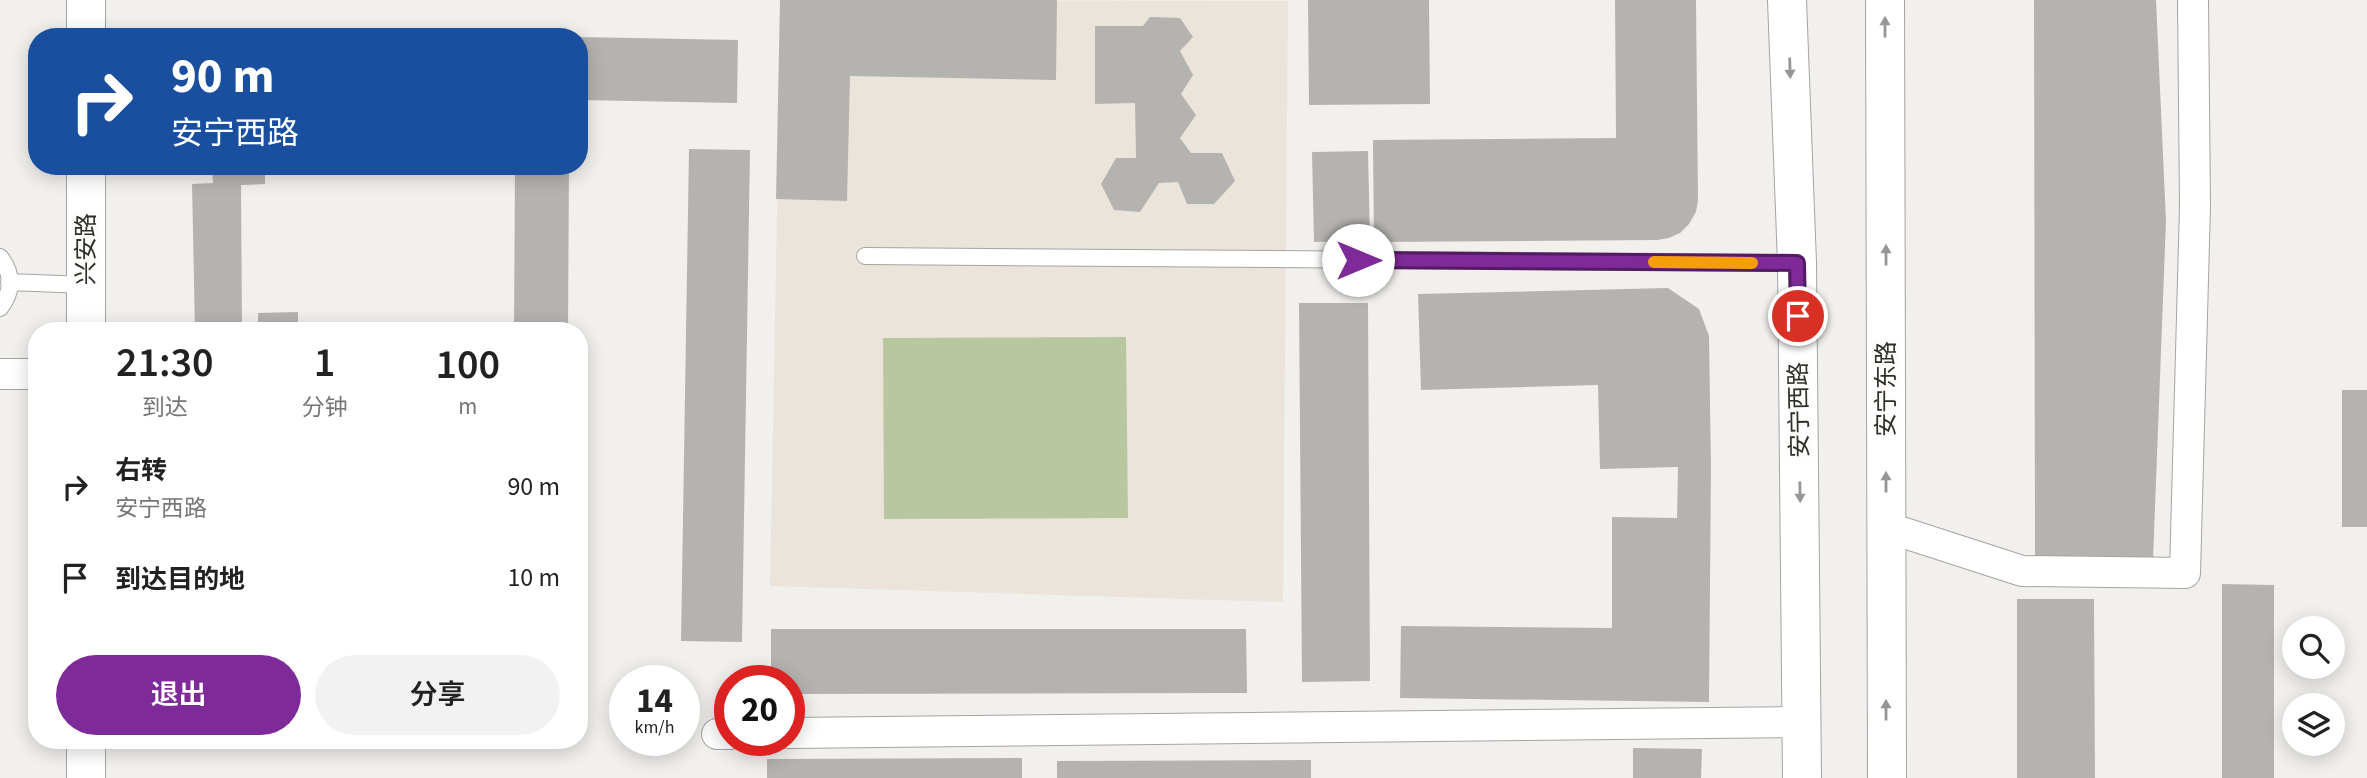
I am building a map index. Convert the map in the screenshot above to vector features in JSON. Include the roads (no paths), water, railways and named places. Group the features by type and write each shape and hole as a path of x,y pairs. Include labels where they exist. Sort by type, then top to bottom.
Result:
{"main road":[{"path":"86,0 86,28"},
{"name":"安宁西路","path":"1787,0 1797,263 1802,778"},
{"name":"安宁东路","path":"1885,0 1886,778"},
{"name":"兴安路","path":"86,175 86,322"},
{"path":"86,749 86,778"}],"street":[{"path":"1886,527 2022,571 2185,573 2195,206 2193,0"},
{"path":"0,374 28,374"},
{"path":"805,733 1802,722"}],"lane":[{"path":"865,256 1797,263"},
{"path":"0,257 10,276 10,289 0,308"},
{"path":"9,282 86,285"}]}
